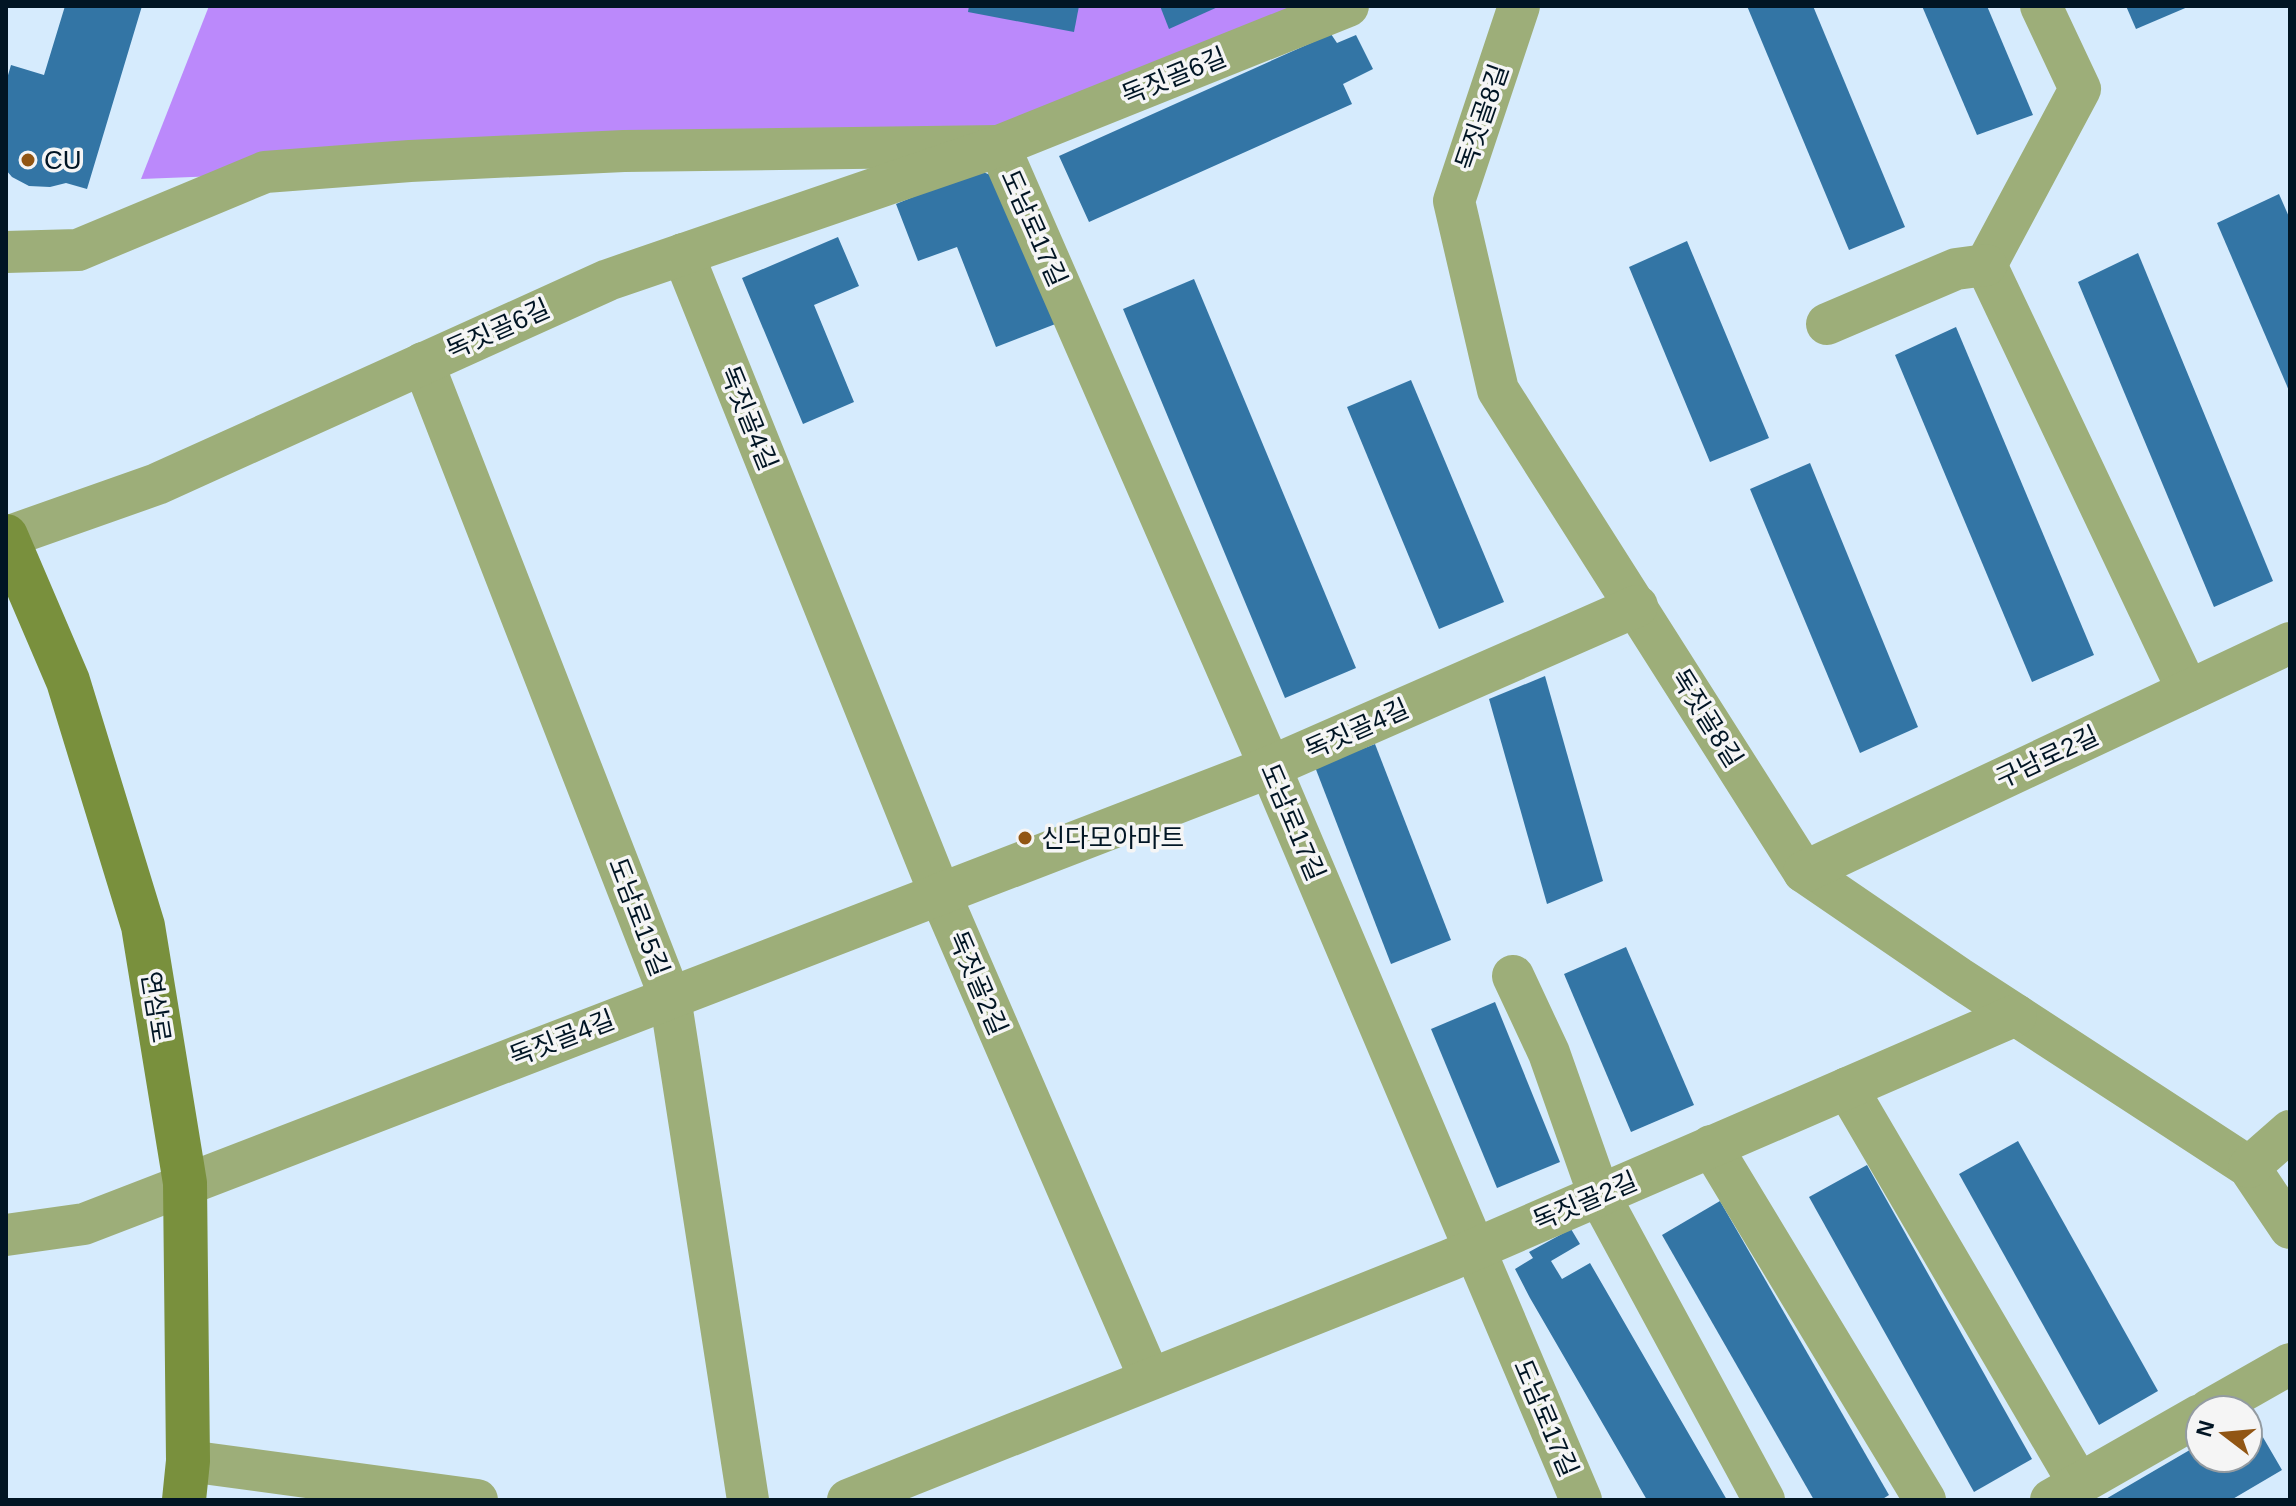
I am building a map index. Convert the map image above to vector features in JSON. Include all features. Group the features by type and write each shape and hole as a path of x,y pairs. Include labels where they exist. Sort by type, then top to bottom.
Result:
{"main road":[{"name":"연삼로","path":"6,537 68,681 143,926 185,1183 186,1480"}],"street":[{"name":"독짓골6길","path":"6,537 157,484 608,280 999,146 1348,6"},
{"name":"독짓골8길","path":"1519,6 1454,201 1498,390 1804,872 2249,1167 2290,1228"},
{"path":"1986,265 2080,89 2041,6"},
{"name":"독짓골6길","path":"6,252 78,250 265,172 410,161 624,151 999,146"},
{"name":"도남로17길","path":"999,146 1270,767 1581,1500"},
{"name":"독짓골4길","path":"683,254 940,894"},
{"path":"1827,324 1956,269 1986,265"},
{"path":"1986,265 2188,691"},
{"name":"도남로15길","path":"423,363 670,997 748,1500"},
{"name":"독짓골4길","path":"6,1235 84,1224 1270,767 1637,606"},
{"name":"구남로2길","path":"1804,872 2290,643"},
{"name":"독짓골2길","path":"940,894 1150,1379"},
{"path":"1513,976 1549,1053 1599,1195 1764,1500"},
{"name":"독짓골2길","path":"848,1500 1473,1249 2016,1015"},
{"path":"1847,1088 2065,1492 2184,1424"},
{"path":"2249,1167 2290,1131"},
{"path":"1711,1146 1925,1500"},
{"path":"2237,1394 2290,1364"},
{"path":"186,1480 477,1500"}],"shaded area":[{"path":"209,6 1348,6 999,146 141,179"}],"building":[{"path":"65,6 142,6 87,189 66,183 50,187 29,186 6,170 6,82 11,65 44,75"},
{"path":"969,6 1079,6 1074,32 968,12"},
{"path":"1160,6 1220,6 1169,29"},
{"path":"1747,6 1813,6 1905,227 1849,250"},
{"path":"1922,6 1987,6 2033,115 1977,135"},
{"path":"2126,6 2190,6 2136,29"},
{"path":"1331,34 1337,43 1356,35 1373,69 1343,84 1352,104 1089,222 1059,156"},
{"path":"978,170 1003,180 1058,323 996,347 957,247 918,261 896,204"},
{"path":"2279,194 2290,219 2290,393 2217,223"},
{"path":"838,237 859,286 814,305 854,402 803,424 742,278"},
{"path":"1687,241 1769,438 1710,462 1629,267"},
{"path":"2138,253 2273,581 2214,607 2078,282"},
{"path":"1194,279 1356,668 1285,698 1123,309"},
{"path":"1956,327 2094,655 2032,682 1895,355"},
{"path":"1411,380 1504,602 1439,629 1347,407"},
{"path":"1810,463 1918,727 1860,753 1750,489"},
{"path":"1545,676 1603,881 1547,904 1489,699"},
{"path":"1375,744 1451,940 1391,964 1315,767"},
{"path":"1626,947 1694,1105 1631,1132 1564,974"},
{"path":"1495,1002 1560,1162 1497,1188 1431,1029"},
{"path":"2018,1141 2158,1391 2099,1425 1959,1174"},
{"path":"1867,1165 2032,1459 1974,1492 1809,1197"},
{"path":"1720,1201 1889,1495 1881,1500 1814,1500 1662,1235"},
{"path":"1571,1229 1580,1244 1551,1261 1562,1279 1590,1263 1727,1500 1647,1500 1530,1298 1515,1269 1533,1258 1529,1252"},
{"path":"2264,1439 2282,1470 2231,1500 2104,1500 2184,1453 2184,1474 2264,1474"}],"place":[{"name":"CU","path":"28,160"},
{"name":"신다모아마트","path":"1025,838"}]}
